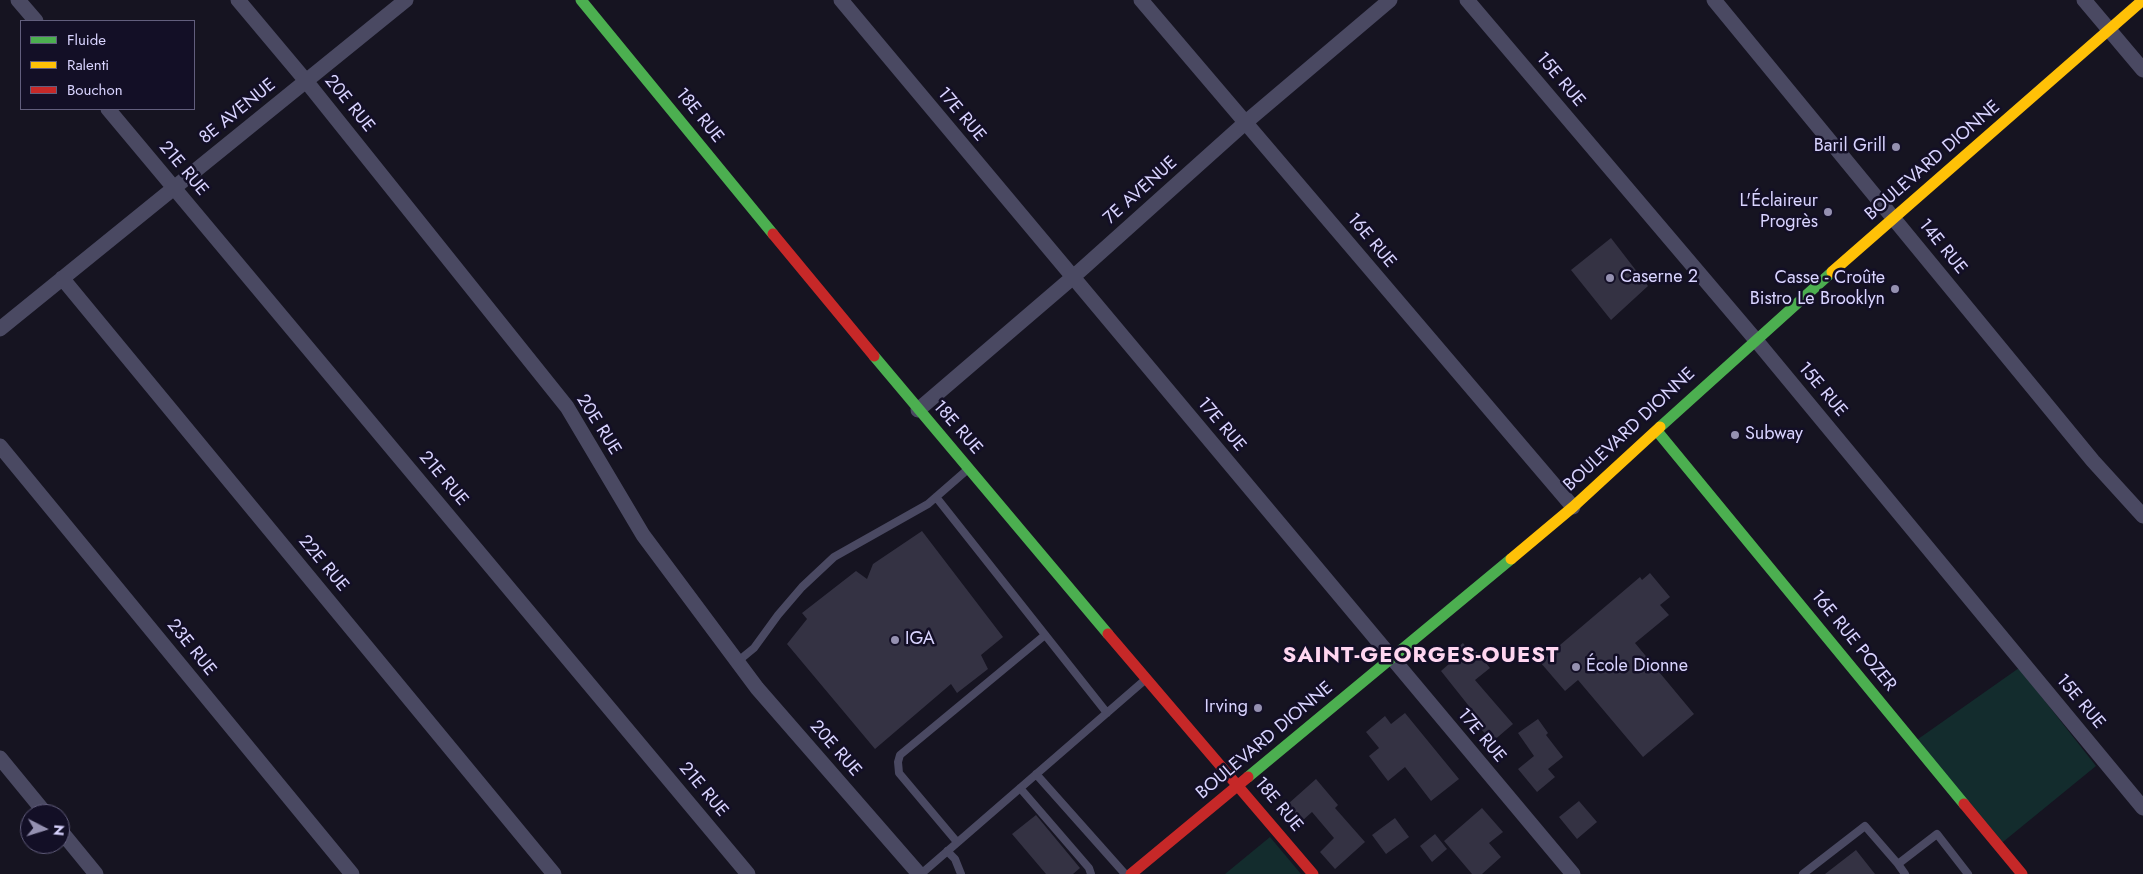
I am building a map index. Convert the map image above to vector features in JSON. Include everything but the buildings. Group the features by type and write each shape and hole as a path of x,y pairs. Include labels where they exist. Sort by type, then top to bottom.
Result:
{"main road":[{"name":"18E RUE","path":"581,0 918,410 1313,874"},
{"name":"BOULEVARD DIONNE","path":"1131,874 1573,507 1755,339 1895,219 2143,0"},
{"name":"16E RUE POZER","path":"1656,430 2022,874"}],"street":[{"path":"18,0 35,20"},
{"name":"20E RUE","path":"238,0 306,81 567,407 643,535 757,688 920,874"},
{"name":"8E AVENUE","path":"0,329 406,0"},
{"name":"17E RUE","path":"841,0 1573,874"},
{"name":"16E RUE","path":"1141,0 1573,507"},
{"name":"7E AVENUE","path":"918,410 1072,278 1246,122 1390,0"},
{"name":"15E RUE","path":"1467,0 1755,339 2143,808"},
{"name":"14E RUE","path":"1714,0 2094,461 2143,516"},
{"path":"2084,0 2143,70"},
{"name":"21E RUE","path":"109,110 748,874"},
{"name":"22E RUE","path":"62,278 554,874"},
{"name":"23E RUE","path":"0,446 352,874"},
{"path":"0,758 38,804"},
{"path":"70,842 96,874"}],"lane":[{"path":"737,662 754,648 778,615 802,587 834,557 913,514 936,497 968,468"},
{"path":"936,497 1107,713"},
{"path":"957,842 899,773 898,762 900,755 1045,635"},
{"path":"920,874 1148,678"},
{"path":"1036,774 1125,874"},
{"path":"1020,788 1089,868 1091,874"},
{"path":"1803,874 1865,826 1905,874"},
{"path":"1898,864 1936,834 1968,874"},
{"path":"947,851 955,859 961,874"}],"green space":[{"path":"2019,668 2096,766 1998,846 1911,744"},
{"path":"1270,837 1301,874 1225,874"}],"traffic: fast":[{"path":"581,0 773,234"},
{"path":"1660,427 1832,272"},
{"path":"874,356 1108,634"},
{"path":"1657,431 1964,804"},
{"path":"1248,777 1511,559"}],"traffic: slow":[{"path":"1832,272 2143,0"},
{"path":"1511,559 1573,507 1660,427"}],"traffic: jam":[{"path":"773,234 874,356"},
{"path":"1108,634 1313,874"},
{"path":"1131,874 1248,777"},
{"path":"1964,804 2022,874"}],"place":[{"name":"Baril Grill","path":"1896,147"},
{"name":"L'Éclaireur Progrès","path":"1828,212"},
{"name":"Caserne 2","path":"1610,278"},
{"name":"Casse - Croûte Bistro Le Brooklyn","path":"1895,289"},
{"name":"Subway","path":"1735,435"},
{"name":"IGA","path":"895,640"},
{"name":"École Dionne","path":"1576,667"},
{"name":"Irving","path":"1258,708"}],"district":[{"name":"SAINT-GEORGES-OUEST","path":"1421,657"}]}
